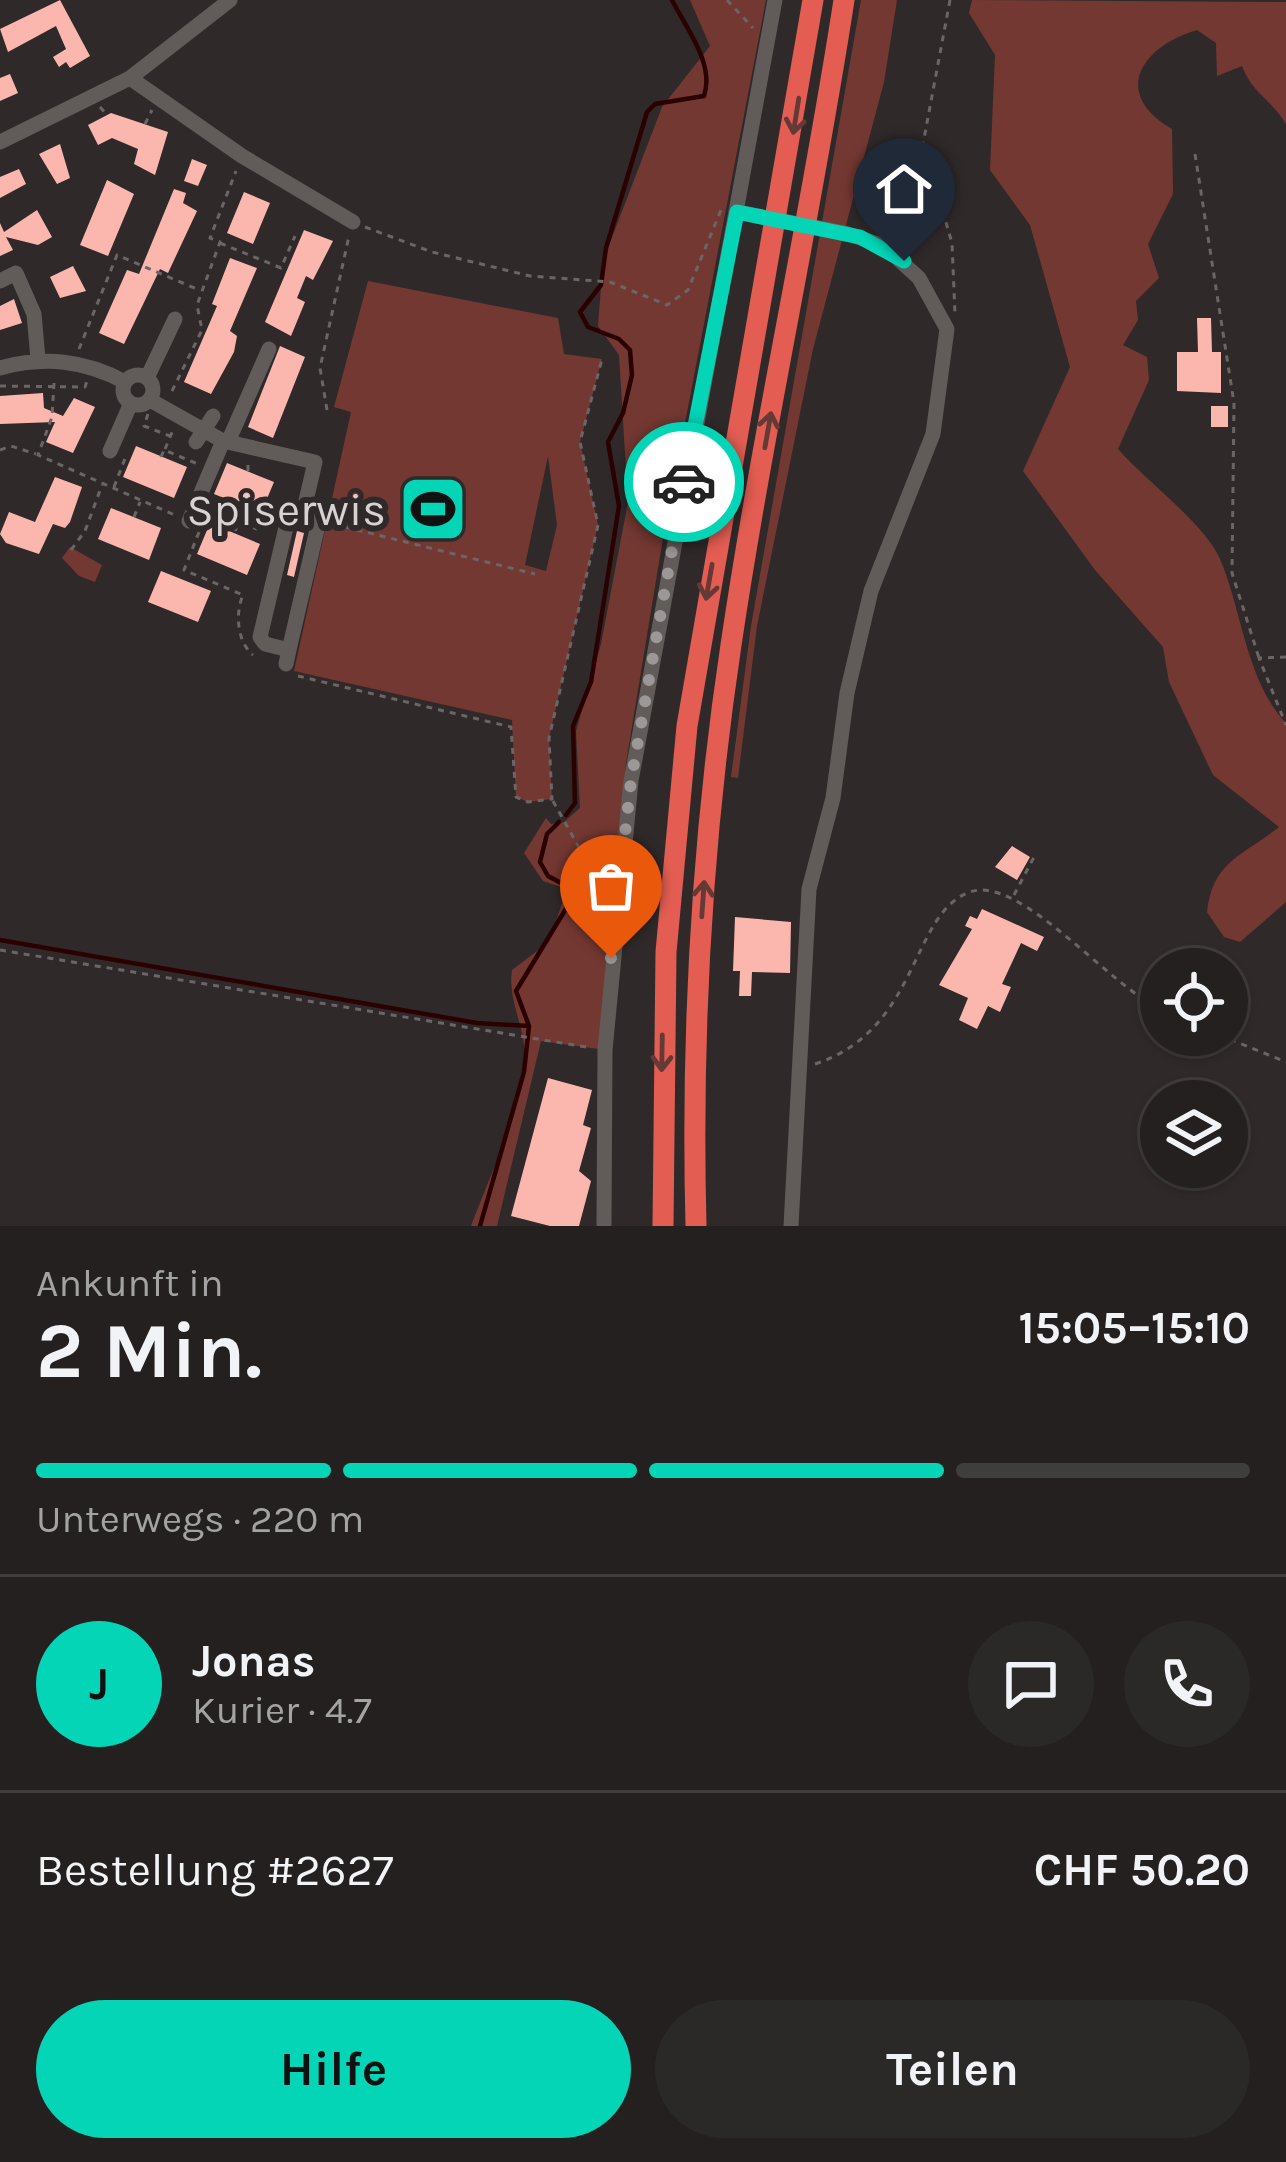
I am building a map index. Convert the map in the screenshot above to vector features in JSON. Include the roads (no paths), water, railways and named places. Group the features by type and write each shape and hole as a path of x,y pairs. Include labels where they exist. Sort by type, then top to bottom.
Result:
{"highway":[{"path":"663,1226 663,1024 682,762 813,0"},
{"path":"696,1226 699,951 719,733 844,0"}],"street":[{"path":"0,142 130,78 230,0"},
{"path":"604,1226 605,1051 622,868 650,652 741,212 776,0"},
{"path":"130,78 242,155 353,222"},
{"path":"741,212 845,233 884,246 904,261 937,303 947,329 933,434 883,554 847,693 832,798 809,889 791,1226"},
{"path":"0,280 16,273 34,314 38,359"},
{"path":"147,378 176,319"},
{"path":"192,513 269,349"},
{"path":"0,368 38,359 92,368 125,382"},
{"path":"118,453 131,404 123,392 125,382 137,375 147,378 152,401"},
{"path":"131,404 152,401 198,437 315,462 311,519 304,585 288,657 260,637 286,523 311,519"},
{"path":"198,437 213,416"},
{"path":"274,578 304,585"}],"waterway":[{"path":"566,815 575,803 573,726 591,682 619,506 608,442 623,413 632,375 630,350 619,339 588,327 580,312 601,285 606,248 647,112 655,104 704,96 706,71 672,0"},
{"path":"480,1226 524,1072 529,1026 516,991 567,907 563,884 548,876 540,862 547,834 559,822"},
{"path":"0,940 477,1023 529,1026"}],"place":[{"name":"Spiserwis","path":"433,509"}]}
